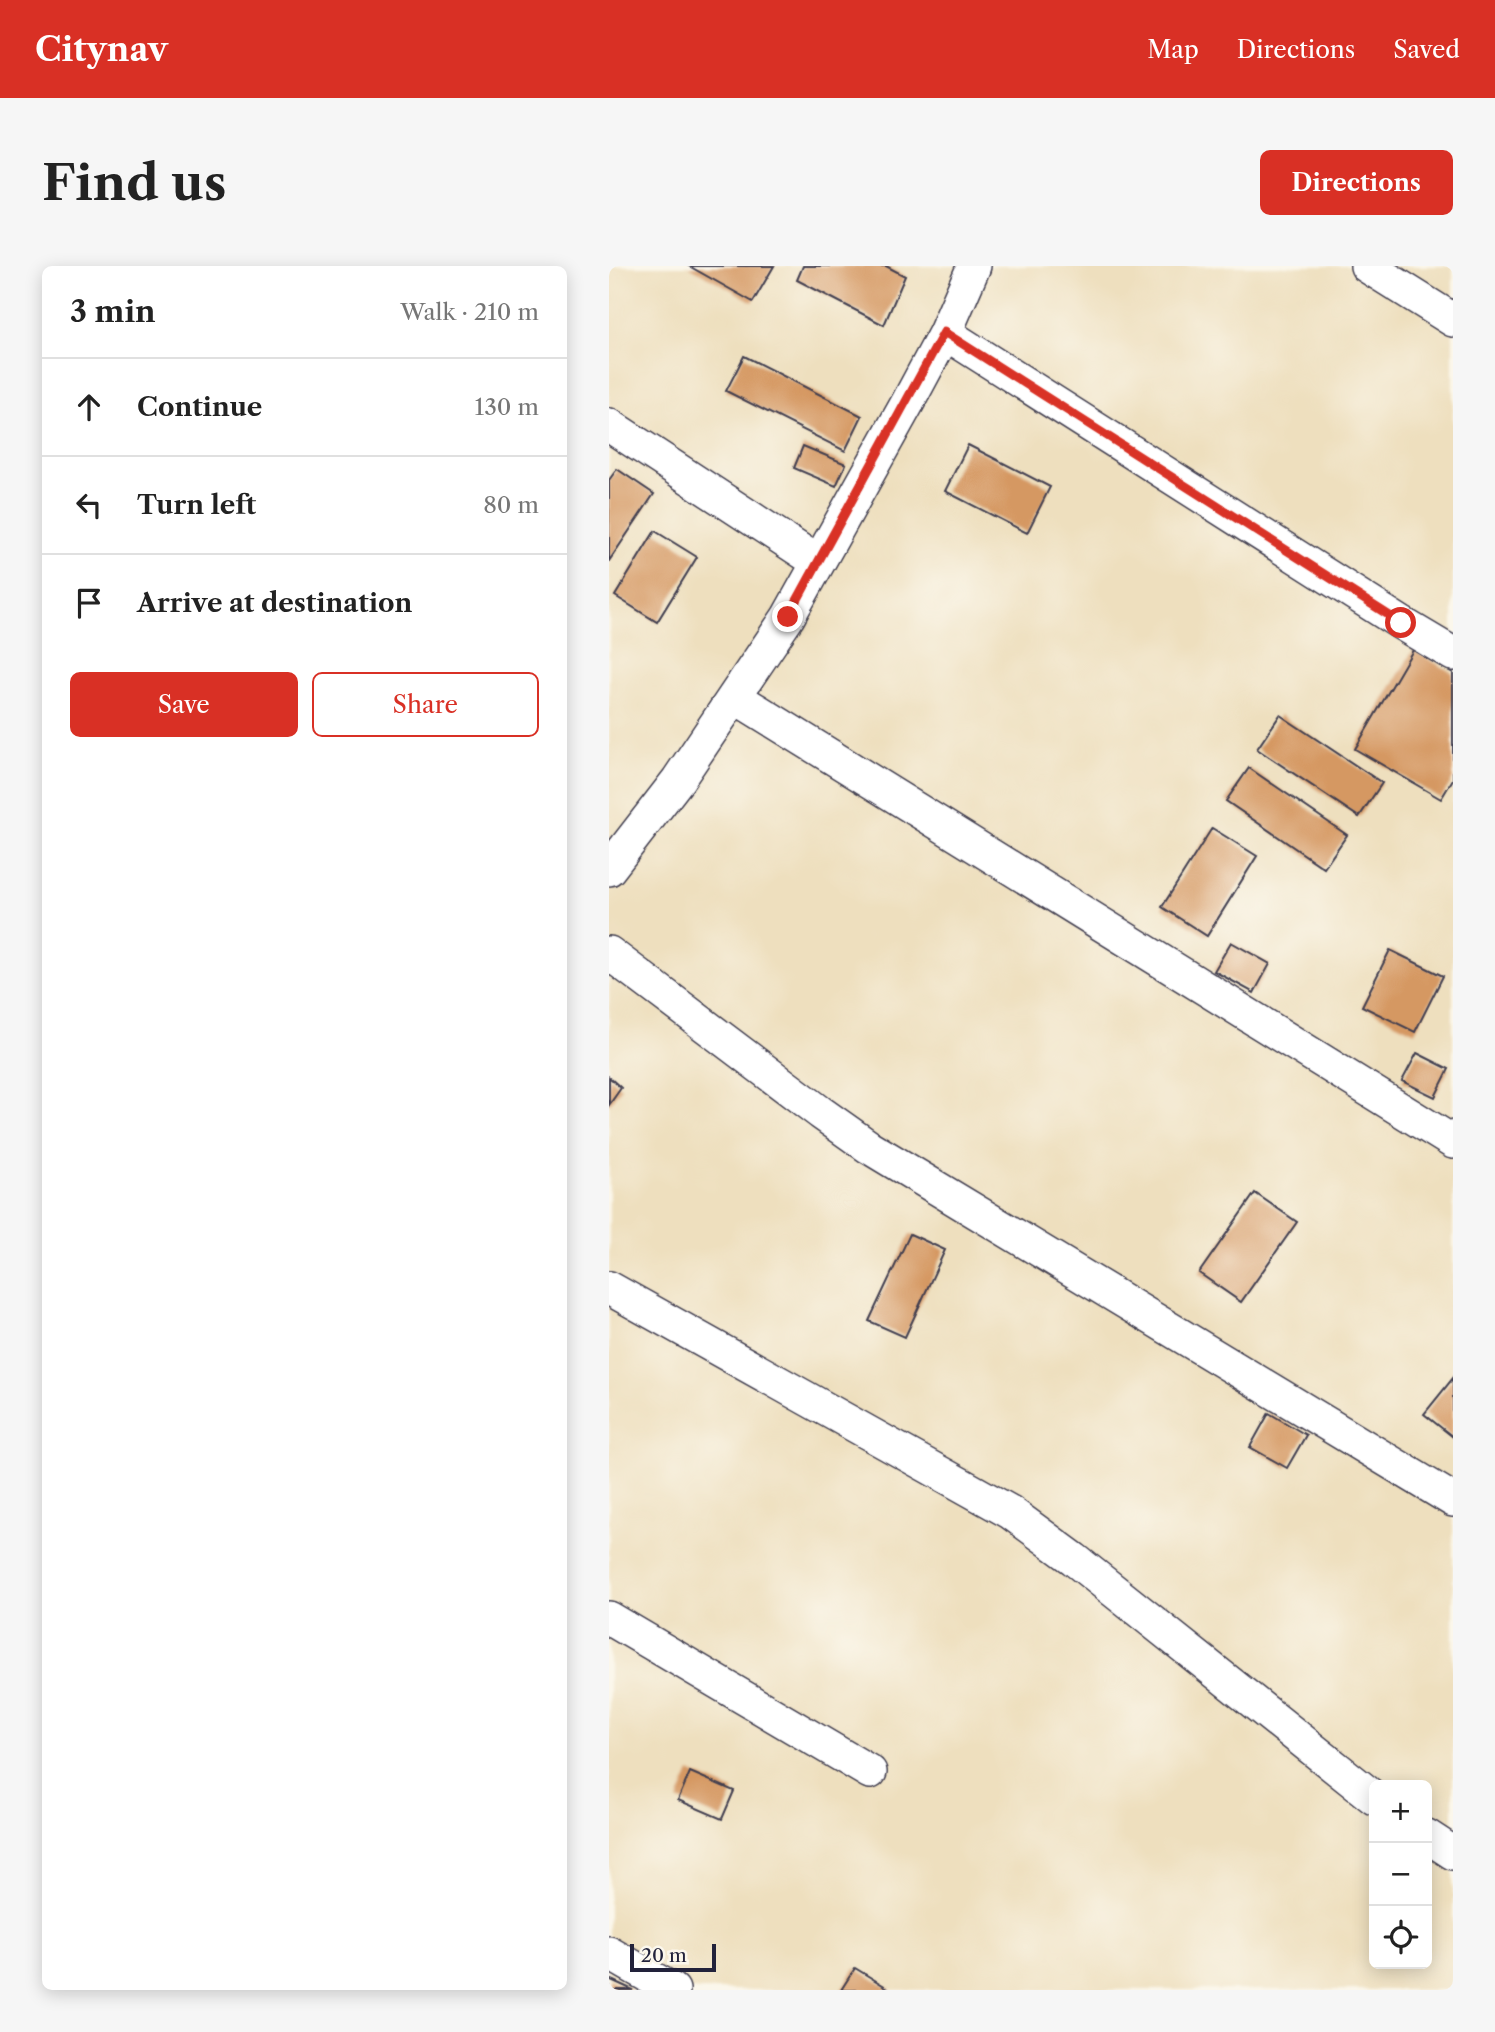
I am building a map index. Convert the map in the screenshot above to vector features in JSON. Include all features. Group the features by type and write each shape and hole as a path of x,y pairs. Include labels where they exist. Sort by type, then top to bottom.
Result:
{"street":[{"path":"609,869 678,780 788,617 944,332 974,266"},
{"path":"1367,266 1453,320"},
{"path":"944,332 1401,623 1453,653"},
{"path":"609,425 818,562"},
{"path":"735,697 1453,1142"},
{"path":"609,953 869,1147 1453,1500"},
{"path":"609,1288 1010,1512 1074,1559 1369,1794"},
{"path":"609,1618 870,1772"},
{"path":"1432,1839 1453,1853"},
{"path":"609,1953 673,1990"}],"building":[{"path":"689,266 774,266 753,302"},
{"path":"803,266 886,266 905,276 884,325 797,280"},
{"path":"744,356 862,416 845,451 726,391"},
{"path":"968,445 1050,487 1027,533 945,491"},
{"path":"803,446 846,464 836,486 794,468"},
{"path":"617,469 654,494 609,561 609,480"},
{"path":"655,531 697,557 657,622 615,596"},
{"path":"1413,650 1453,673 1453,779 1441,799 1355,749"},
{"path":"1280,715 1382,783 1359,817 1257,749"},
{"path":"1249,768 1347,835 1324,868 1226,801"},
{"path":"1212,828 1257,856 1207,936 1162,907"},
{"path":"1231,942 1270,964 1254,993 1214,971"},
{"path":"1390,950 1443,976 1415,1032 1362,1006"},
{"path":"1417,1053 1449,1069 1435,1097 1402,1081"},
{"path":"609,1077 621,1088 609,1105"},
{"path":"1255,1193 1297,1222 1241,1302 1199,1273"},
{"path":"910,1234 945,1250 905,1337 869,1321"},
{"path":"1453,1378 1453,1437 1424,1414"},
{"path":"1269,1413 1306,1435 1287,1468 1250,1447"},
{"path":"690,1772 734,1791 722,1819 678,1800"},
{"path":"855,1968 891,1990 841,1990"},
{"path":"609,1979 633,1990 609,1990"}],"route":[{"path":"788,617 944,332 1401,623"}]}
